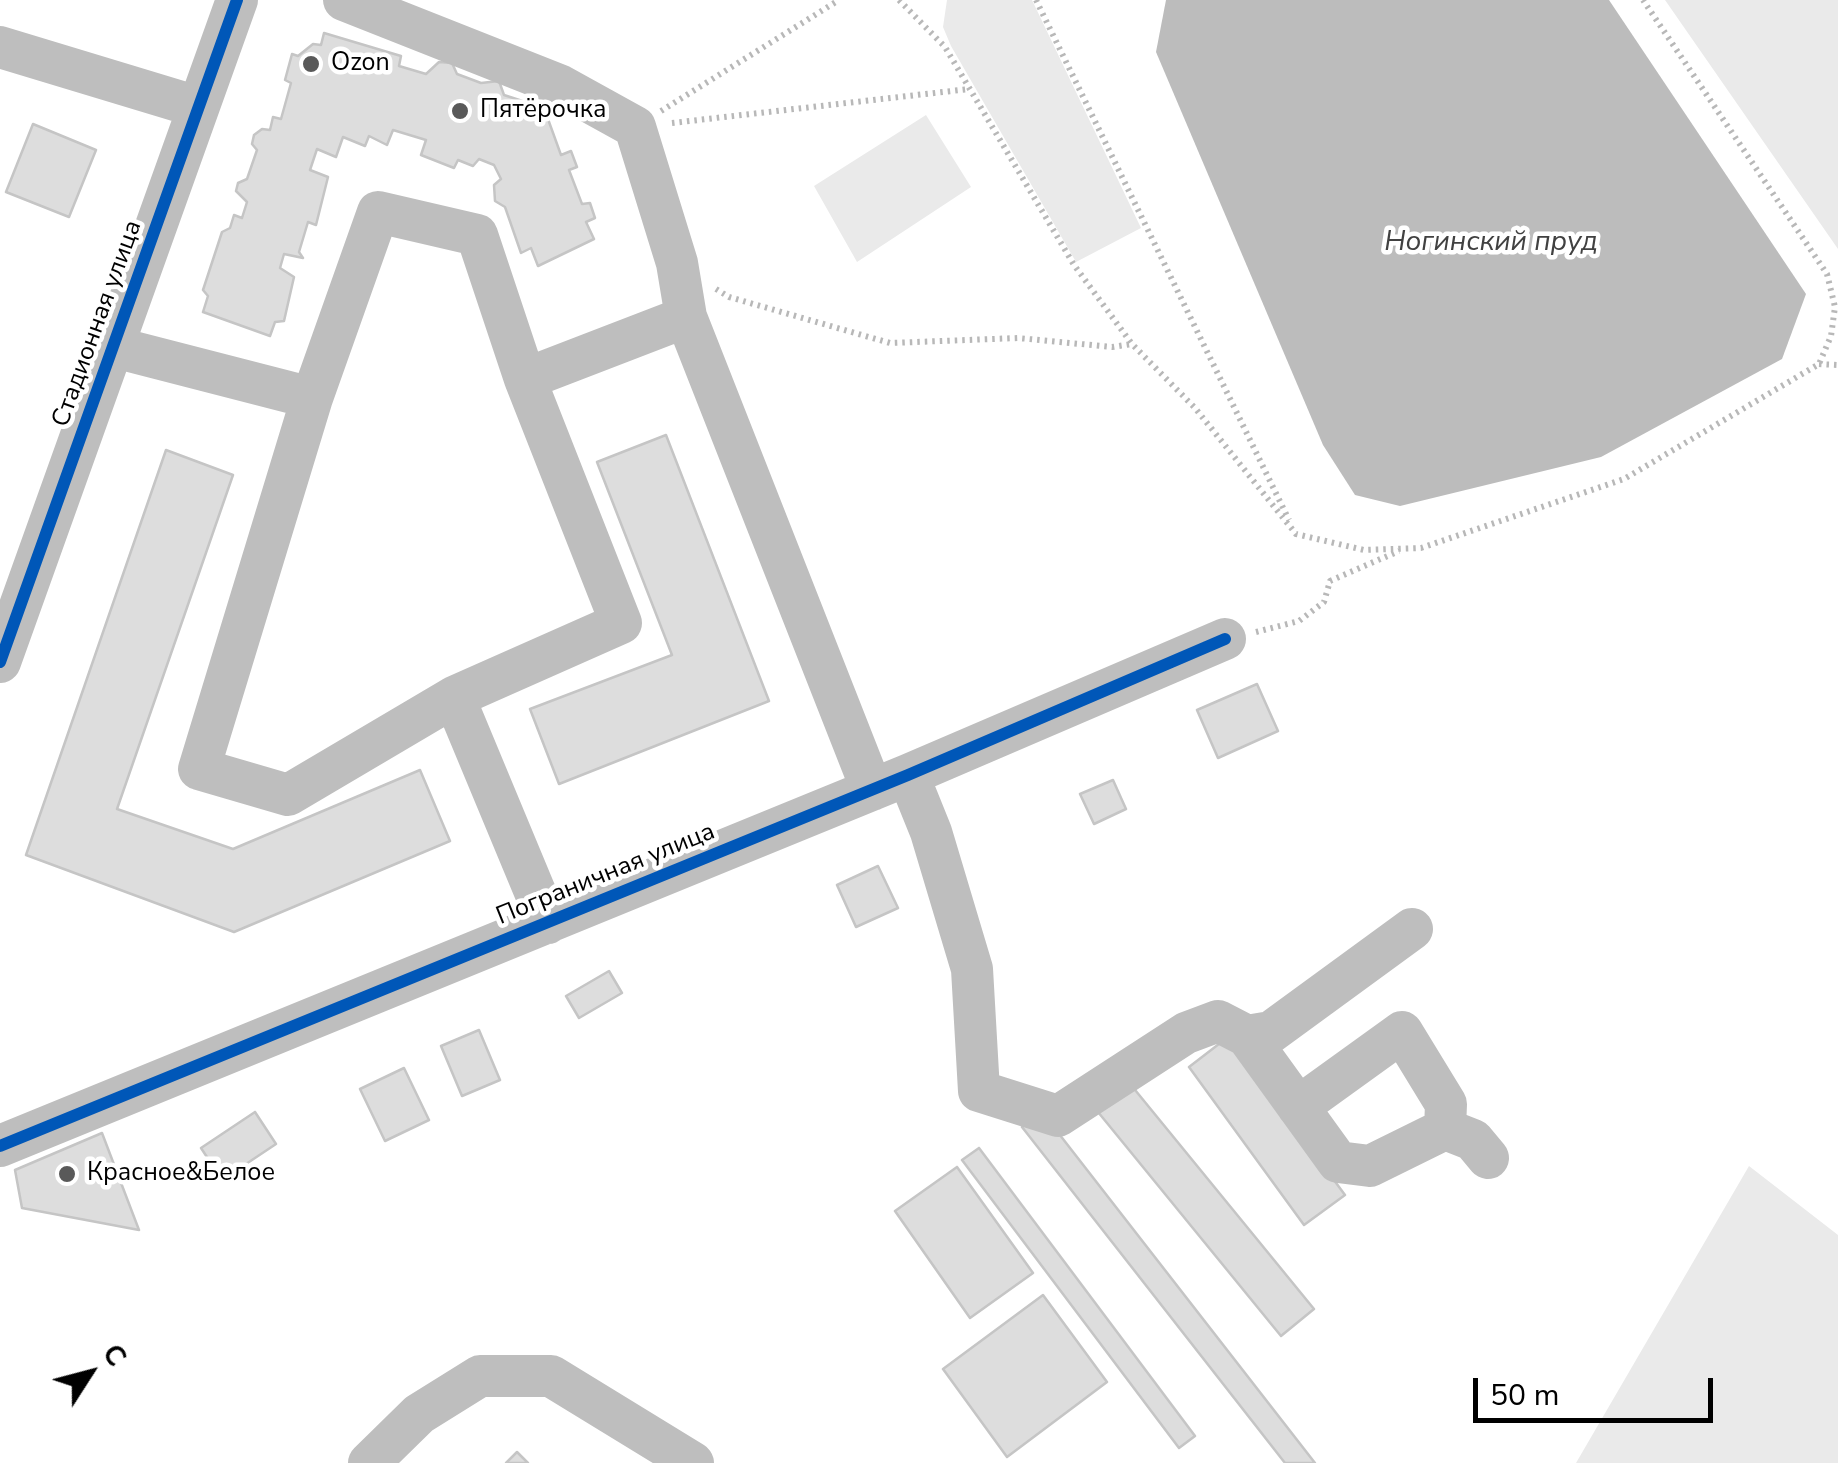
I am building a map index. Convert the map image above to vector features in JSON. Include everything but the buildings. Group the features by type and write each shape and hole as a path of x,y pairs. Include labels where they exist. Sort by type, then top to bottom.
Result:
{"street":[{"name":"Стадионная улица","path":"1,654 237,0"},
{"path":"344,0 559,85 635,127 678,263 686,316 890,782 931,832 972,969 980,1091 1058,1116 1186,1033 1218,1021 1247,1036 1338,1162 1370,1166 1446,1129 1474,1140 1488,1158"},
{"path":"0,47 198,107"},
{"path":"378,212 477,235 525,379 621,623 454,697 288,794 198,769 312,398 378,212"},
{"path":"525,379 686,316"},
{"path":"114,347 312,398"},
{"name":"Пограничная улица","path":"0,1146 890,782 1225,639"},
{"path":"454,697 548,923"},
{"path":"1247,1036 1271,1032 1412,929"},
{"path":"1298,1107 1402,1032 1446,1104 1446,1129"},
{"path":"369,1463 419,1414 480,1376 552,1376 693,1463"}],"path":[{"path":"635,127 839,0"},
{"path":"899,0 945,47 1074,265 1132,344 1196,408 1296,534 1364,550 1421,548"},
{"path":"1036,0 1296,534"},
{"path":"1642,0 1826,274 1835,307 1831,336 1818,364"},
{"path":"635,127 969,89"},
{"path":"678,263 729,297 890,343 1018,338 1112,347 1132,344"},
{"path":"1225,639 1299,621 1324,602 1330,581 1397,552 1421,548 1624,479 1818,364 1838,365"}],"shaded area":[{"path":"947,0 1032,0 1141,228 1076,262 951,46 943,27"},
{"path":"1665,0 1838,0 1838,249"},
{"path":"926,115 971,187 857,262 814,186"},
{"path":"1749,1166 1838,1235 1838,1463 1576,1463"}],"water":[{"name":"Ногинский пруд","path":"1166,0 1609,0 1806,294 1782,359 1601,457 1400,506 1355,495 1323,445 1156,52"}],"cycle path":[{"path":"0,662 237,0"},
{"path":"0,1146 908,775 1225,639"}],"place":[{"name":"Ozon","path":"311,64"},
{"name":"Пятёрочка","path":"460,111"},
{"name":"Красное&Белое","path":"67,1174"}]}
